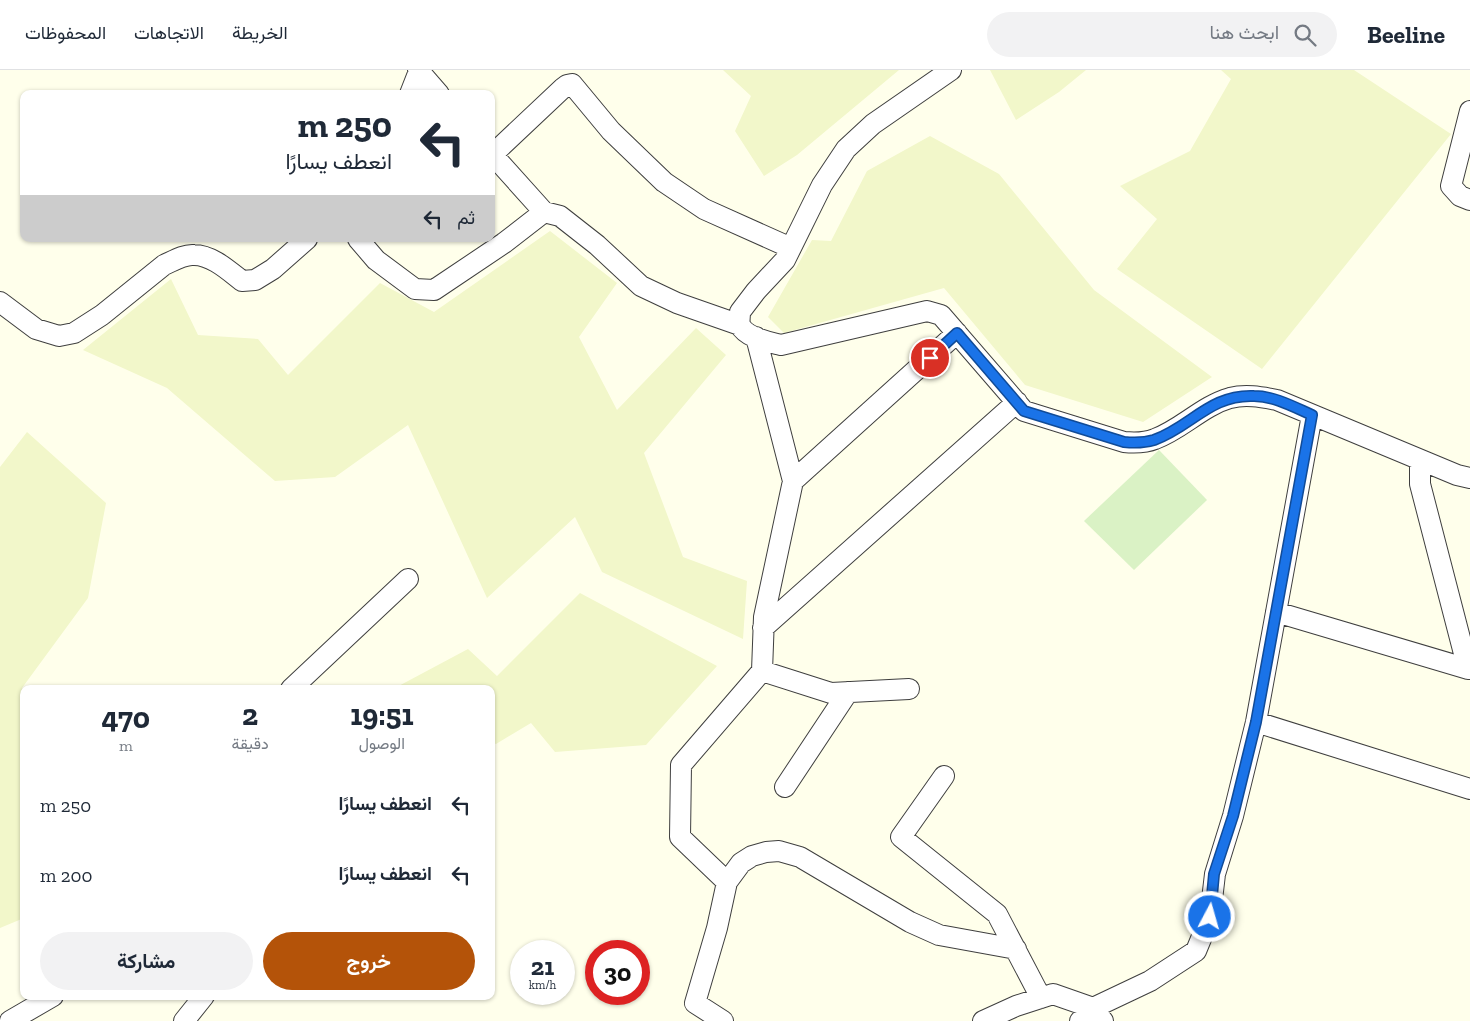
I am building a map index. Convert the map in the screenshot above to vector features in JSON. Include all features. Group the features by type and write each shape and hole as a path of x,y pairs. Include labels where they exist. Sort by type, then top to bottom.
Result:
{"street":[{"path":"727,882 680,837 681,765 762,671 764,618 793,481 748,331 740,312 756,291 785,260 822,184 846,149 873,124 951,70"},
{"path":"412,90 419,71 436,90"},
{"path":"495,151 567,85 572,84 611,131 664,182 704,209 791,248"},
{"path":"1470,111 1451,186 1460,196 1470,200"},
{"path":"495,157 544,212 560,216 597,245 641,286 748,331 763,341 781,345 927,310 941,315 1024,411 1124,442 1137,443 1154,440 1172,432 1209,406 1231,398 1254,396 1277,400 1457,475 1470,478"},
{"path":"361,242 376,260 415,289 434,290 504,244 544,212"},
{"path":"0,302 36,329 59,336 74,333 102,315 164,265 176,260 193,254 206,257 230,271 242,281 255,280 272,269 304,242"},
{"path":"793,481 957,333"},
{"path":"763,628 1017,402"},
{"path":"983,1021 1016,1006 1053,994 1092,1017 1196,951 1210,917 1214,874 1233,816 1256,722 1312,415"},
{"path":"1420,460 1420,484 1469,669"},
{"path":"295,685 408,579"},
{"path":"1276,612 1469,669"},
{"path":"762,671 831,693 909,689"},
{"path":"785,787 848,692"},
{"path":"1256,722 1470,789"},
{"path":"944,776 901,837 997,914 1041,998"},
{"path":"723,1021 695,1003 717,928 727,882 741,863 752,856 766,852 779,852 800,857 926,930 939,935 1016,949"},
{"path":"10,1021 46,1000"},
{"path":"184,1021 201,1000"}],"green space":[{"path":"723,70 899,70 797,155 764,176 735,131 751,96"},
{"path":"990,70 1086,70 1059,92 1016,120"},
{"path":"1221,70 1354,70 1451,134 1262,369 1117,269 1157,219 1120,186 1190,151 1231,79"},
{"path":"930,136 999,174 1094,290 1212,377 1143,422 1025,385 944,288 784,333 768,317 812,240 831,241 867,171"},
{"path":"550,231 617,283 579,337 617,410 696,328 726,355 644,453 683,557 747,581 743,639 602,572 575,517 487,598 408,425 335,477 275,481 167,388 83,350 171,279 198,335 258,339 288,375 380,283 434,312"},
{"path":"27,432 106,503 88,598 24,685 20,685 20,920 0,928 0,467"},
{"path":"1159,450 1207,500 1134,570 1084,521"},
{"path":"580,593 717,666 646,745 555,752 531,723 495,744 495,685 400,685 468,649 497,676"}],"route":[{"path":"930,358 957,333 1024,411 1124,442 1137,443 1154,440 1172,432 1209,406 1231,398 1254,396 1277,400 1312,415 1256,722 1233,816 1214,874 1210,917"}]}
